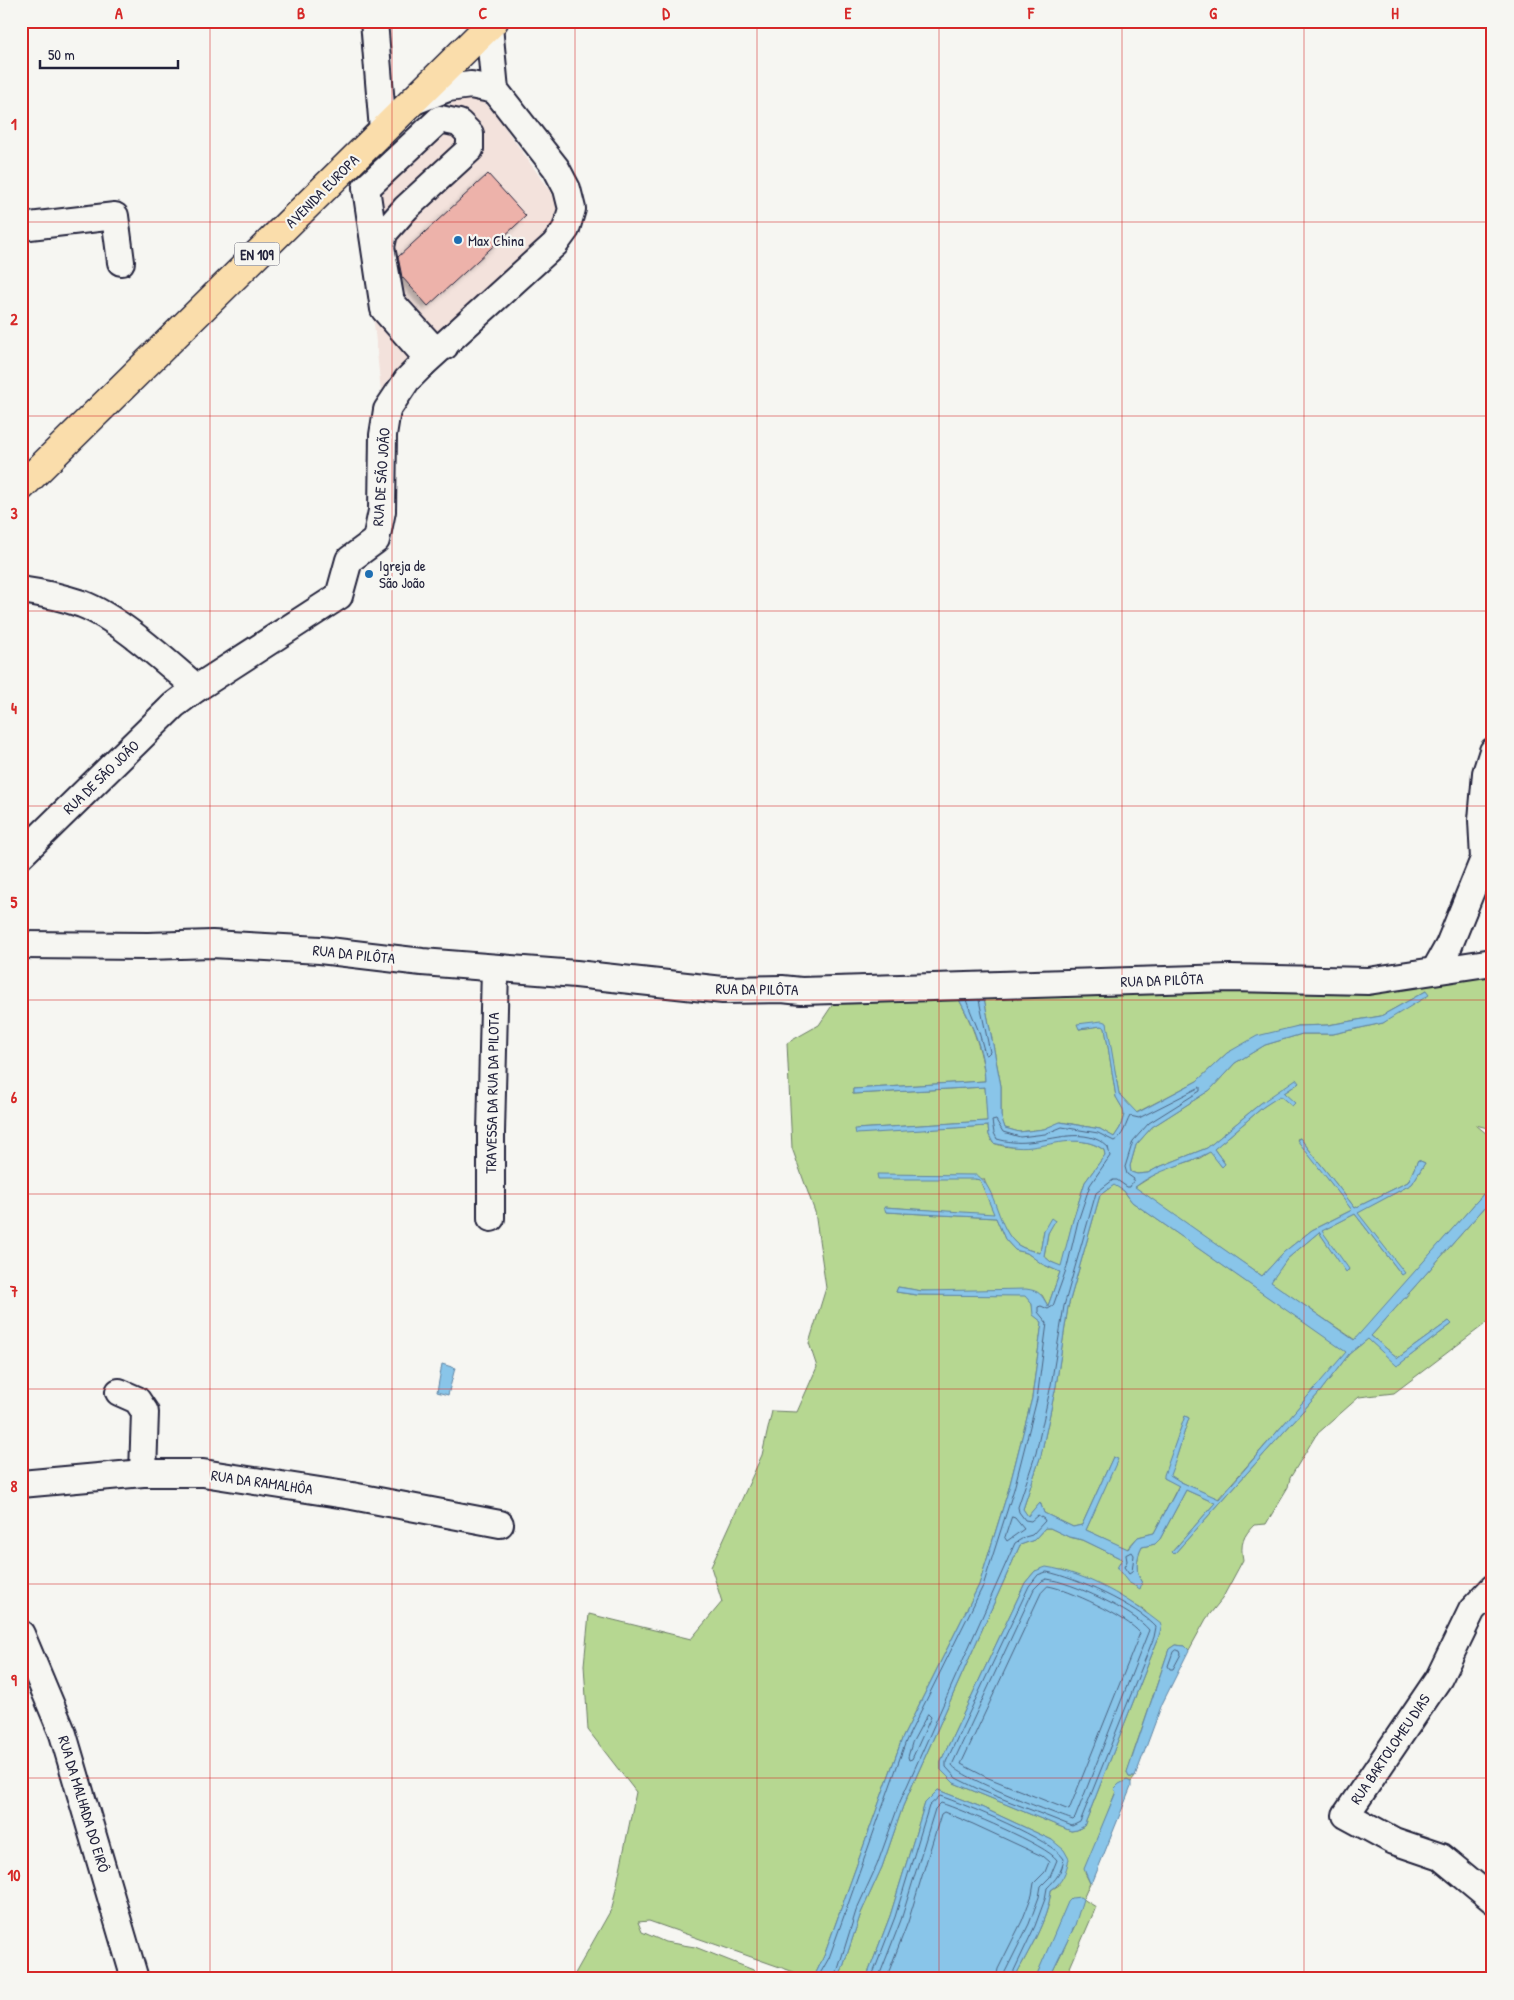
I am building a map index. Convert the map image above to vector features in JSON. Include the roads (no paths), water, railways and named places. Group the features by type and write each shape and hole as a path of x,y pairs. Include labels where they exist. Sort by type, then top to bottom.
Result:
{"main road":[{"name":"AVENIDA EUROPA","path":"21,487 491,24"}],"street":[{"path":"374,21 383,130"},
{"path":"410,103 448,88 471,85 495,90 491,24"},
{"name":"RUA DE SÃO JOÃO","path":"21,855 174,705 197,688 339,596 349,560 376,540 382,511 383,436 387,410 407,380 422,365 555,244 566,229 572,209 566,189 556,168 495,90"},
{"path":"422,365 424,354 384,310 366,188 440,119 459,123 470,134 470,149 406,208 384,233 381,247 391,302 432,347 445,346"},
{"path":"21,227 115,216 121,262"},
{"path":"21,590 55,596 83,604 106,617 154,651 197,688"},
{"path":"1435,970 1449,945 1484,859 1482,820 1484,792 1486,773 1493,751"},
{"name":"RUA DA PILÔTA","path":"21,945 148,946 212,944 320,950 422,962 576,974 724,990 782,989 802,991 1230,978 1368,981 1493,962"},
{"name":"TRAVESSA DA RUA DA PILOTA","path":"491,1218 491,1122 495,968"},
{"path":"119,1392 136,1400 145,1412 143,1473"},
{"name":"RUA DA RAMALHÔA","path":"21,1484 143,1473 203,1473 270,1482 500,1524"},
{"name":"RUA BARTOLOMEU DIAS","path":"1493,1588 1472,1610 1439,1678 1346,1815 1394,1841 1440,1856 1493,1900"},
{"name":"RUA DA MALHADA DO EIRÔ","path":"21,1634 63,1734 134,1979"}],"water":[{"path":"954,991 983,993 1001,1086 1001,1116 1005,1128 1019,1132 1044,1129 1060,1122 1100,1129 1114,1137 1120,1128 1124,1115 1123,1109 1116,1097 1105,1028 1101,1026 1079,1029 1077,1024 1102,1021 1107,1023 1119,1094 1137,1113 1197,1081 1227,1053 1257,1036 1298,1026 1328,1025 1381,1016 1426,991 1429,995 1383,1023 1333,1034 1302,1034 1265,1045 1235,1063 1210,1090 1152,1127 1136,1145 1130,1166 1131,1172 1137,1174 1148,1173 1207,1148 1261,1103 1296,1079 1299,1083 1284,1093 1295,1103 1292,1106 1280,1096 1263,1107 1214,1149 1225,1164 1222,1167 1210,1152 1162,1171 1135,1187 1262,1276 1284,1252 1312,1230 1352,1210 1297,1140 1300,1138 1355,1208 1408,1182 1418,1160 1425,1163 1412,1184 1358,1213 1405,1273 1402,1275 1355,1214 1322,1231 1349,1269 1346,1272 1319,1232 1287,1259 1271,1282 1354,1340 1493,1183 1493,1198 1371,1336 1398,1358 1449,1321 1452,1324 1397,1366 1368,1339 1349,1354 1319,1393 1174,1554 1172,1552 1215,1503 1186,1490 1160,1539 1155,1544 1142,1547 1140,1551 1137,1565 1138,1575 1142,1583 1140,1589 1128,1582 1117,1568 1122,1559 1083,1540 1069,1537 1050,1528 1045,1528 1034,1540 1020,1545 903,1806 882,1867 861,1913 839,1979 809,1979 816,1973 824,1956 902,1739 979,1585 1009,1488 1032,1398 1042,1322 1033,1315 1032,1304 1025,1296 917,1295 896,1292 898,1287 922,1291 1026,1289 1040,1294 1048,1306 1060,1272 1042,1264 1027,1253 1015,1250 1005,1239 996,1218 886,1212 884,1207 994,1214 980,1180 878,1179 877,1174 977,1175 989,1189 1006,1229 1018,1245 1040,1253 1044,1230 1051,1218 1055,1221 1048,1233 1044,1256 1051,1262 1061,1266 1085,1182 1105,1155 1104,1150 1096,1145 1078,1141 1022,1148 993,1143 989,1135 988,1126 856,1134 855,1129 987,1121 985,1087 853,1094 853,1089 985,1081 979,1046 971,1023","holes":["1114,1185 1124,1191 1132,1202 1346,1352 1219,1499 1170,1475 1189,1418 1185,1416 1164,1475 1164,1478 1179,1486 1154,1533 1138,1537 1128,1549 1086,1530 1118,1459 1113,1457 1082,1525 1073,1527 1044,1513 1040,1502 1028,1516 1023,1509 1041,1455 1056,1386 1068,1307 1100,1195"]},
{"path":"442,1364 455,1368 448,1395 437,1392"},
{"path":"1046,1567 1092,1581 1122,1597 1162,1625 1084,1826 1071,1831 954,1783 941,1770 941,1761 1025,1583 1035,1571"},
{"path":"1175,1645 1185,1646 1189,1650 1162,1704 1135,1777 1129,1777 1127,1773 1169,1649"},
{"path":"1127,1780 1131,1782 1131,1787 1093,1881 1090,1883 1084,1869 1116,1792 1114,1789"},
{"path":"938,1790 981,1807 1052,1840 1064,1850 1069,1859 1063,1876 1051,1890 1042,1924 1014,1979 866,1979 890,1916 925,1803"},
{"path":"1080,1897 1083,1899 1075,1925 1049,1979 1035,1979 1068,1902 1072,1898"}],"place":[{"name":"Max China","path":"458,240"},
{"name":"Igreja de São João","path":"369,574"}]}
